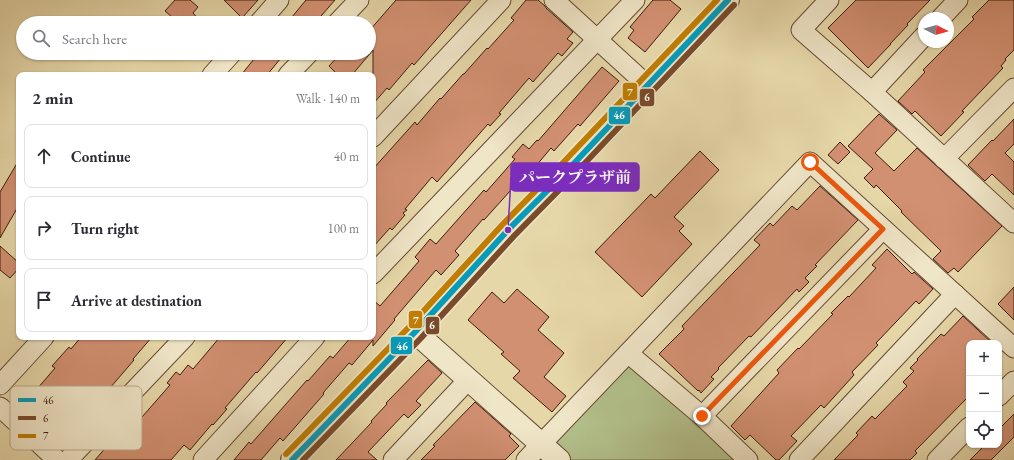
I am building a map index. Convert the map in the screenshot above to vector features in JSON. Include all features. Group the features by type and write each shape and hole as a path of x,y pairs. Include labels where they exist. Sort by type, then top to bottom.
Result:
{"street":[{"path":"265,16 279,0"},
{"path":"344,16 359,0"},
{"path":"376,134 501,0"},
{"path":"554,0 647,86"},
{"path":"376,271 634,0"},
{"path":"292,460 415,332 508,230 564,174 728,0"},
{"path":"829,0 801,30 872,92 1014,224"},
{"path":"947,12 958,0"},
{"path":"872,92 918,42"},
{"path":"215,72 226,60"},
{"path":"291,72 302,60"},
{"path":"944,159 1014,88"},
{"path":"526,460 810,162 1014,348"},
{"path":"702,416 883,229"},
{"path":"799,460 955,294"},
{"path":"415,332 559,460"},
{"path":"0,384 41,340"},
{"path":"138,386 182,340"},
{"path":"203,460 312,340"},
{"path":"628,353 702,416 748,460"},
{"path":"393,460 468,380"},
{"path":"1002,393 1014,380"},
{"path":"0,408 10,417"},
{"path":"937,460 966,430"},
{"path":"46,450 57,460"},
{"path":"68,460 78,450"}],"green space":[{"path":"628,353 748,460 559,460 541,444"}],"building":[{"path":"175,0 190,0 198,7 193,13 196,16 171,16 165,11"},
{"path":"224,0 258,0 244,16 240,16"},
{"path":"306,0 335,0 321,16 293,16"},
{"path":"396,0 471,0 414,65 412,63 389,90 387,88 376,101 376,72 373,72 373,60 376,60 376,23"},
{"path":"526,0 538,0 573,32 567,39 573,43 562,56 558,53 533,82 529,78 499,113 501,114 490,126 488,124 437,182 432,177 405,209 407,210 403,213 405,215 392,230 390,228 376,244 376,166 415,122 417,125 440,98 441,99 487,48 488,49 514,20 511,18"},
{"path":"653,0 670,0 681,9 645,52 628,38 634,30 630,27"},
{"path":"856,0 930,0 868,68 828,28"},
{"path":"989,0 1014,0 1014,50 1005,59 1006,60 1001,66 1003,68 962,111 964,112 941,136 915,111 912,114 898,101 925,72 923,70 945,48 954,48 954,39 974,19 972,17"},
{"path":"253,60 279,60 269,72 243,72"},
{"path":"335,60 365,60 355,72 335,72 329,66"},
{"path":"602,67 619,81 580,126 578,124 554,151 551,148 530,173 528,171 484,220 483,219 455,251 459,255 441,275 436,270 373,346 373,340 376,340 376,303 380,306 419,261 415,257 430,239 436,244 484,190 486,192 515,159 512,157 523,144 529,149 537,140 538,141"},
{"path":"879,114 897,130 875,153 894,171 917,148 1002,226 958,272 954,268 948,273 933,259 941,251 876,185 874,188 864,178 873,169 848,146"},
{"path":"1014,119 1014,144 1005,153 1014,162 1014,195 992,174 985,181 968,165"},
{"path":"840,142 850,152 838,164 828,155"},
{"path":"700,151 719,170 674,217 684,226 679,231 692,244 642,297 595,252 651,194 655,198"},
{"path":"16,165 16,210 0,238 0,192"},
{"path":"820,186 858,220 815,265 817,266 805,278 809,282 799,292 797,289 751,337 749,336 718,368 719,369 711,377 714,379 701,393 659,354 684,329 682,326 760,245 754,240 770,223 773,226 792,206 797,210"},
{"path":"0,246 16,260 16,271 10,278 0,270"},
{"path":"887,249 912,274 914,272 933,289 919,304 916,301 876,343 878,345 852,372 854,375 824,408 821,405 791,436 797,441 779,460 776,460 750,435 745,440 731,426 779,373 777,370 876,268 872,265"},
{"path":"1014,287 1014,320 998,304"},
{"path":"517,289 549,317 538,330 564,353 544,377 566,396 552,412 513,378 520,371 501,354 504,352 468,320 492,292 504,303"},
{"path":"963,316 989,340 966,340 966,399 915,451 917,453 910,460 834,460 858,435 856,433 872,416 875,419 907,386 903,382 914,371 910,368 941,334 944,336"},
{"path":"78,340 149,340 112,386 40,386 55,368 52,366 69,347 71,349"},
{"path":"217,340 285,340 257,373 256,372 225,408 227,409 190,450 184,445 171,460 95,460 104,450 142,450 142,417 170,385 167,383 176,372 180,375 188,365 193,369"},
{"path":"348,340 373,340 352,365 349,363 283,441 280,438 261,460 234,460 249,442 251,444 330,356 333,358"},
{"path":"428,360 442,373 416,401 421,405 408,418 404,414 368,452 377,460 336,460 372,422 371,421 387,404 386,403"},
{"path":"475,402 511,434 509,436 519,446 505,460 421,460 435,446 433,445"},
{"path":"1014,414 1014,437 991,460 970,460 982,448 1002,448 1002,426"}],"transit line":[{"name":"7","path":"286,454 409,327 502,225 717,0"},
{"name":"46","path":"292,460 415,332 508,230 564,174 728,0"},
{"name":"6","path":"303,460 421,338 514,236 570,179 734,5"}],"place":[{"name":"パークプラザ前","path":"508,230"}],"route":[{"path":"702,416 883,229 810,162"}]}
